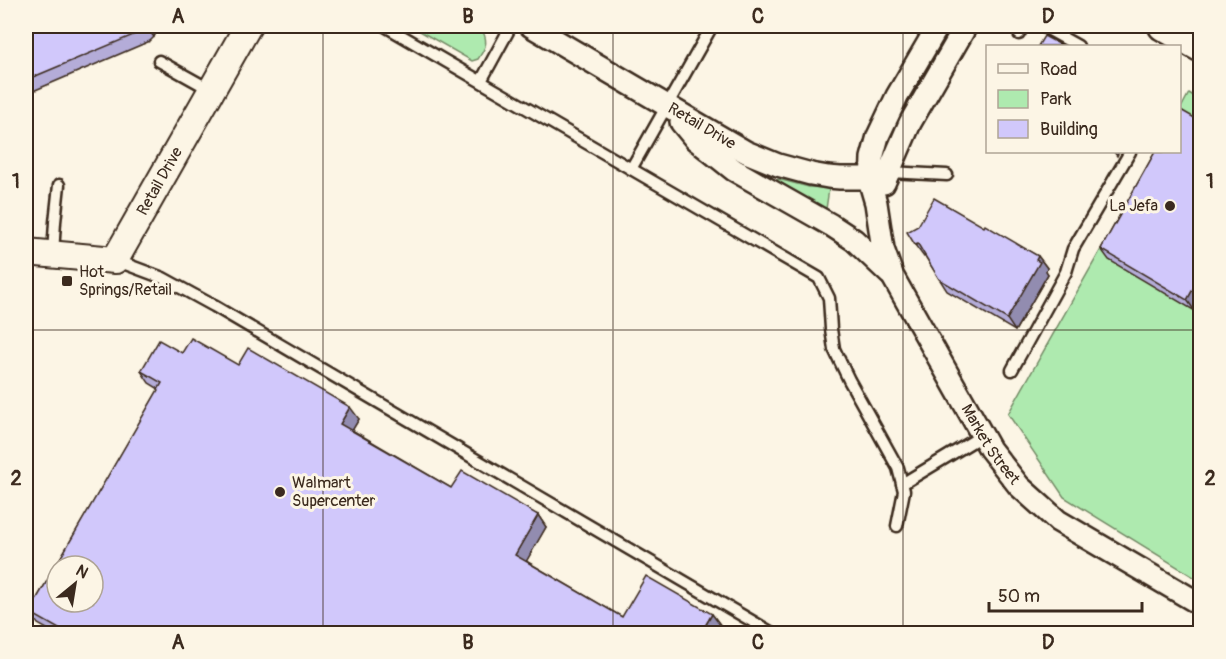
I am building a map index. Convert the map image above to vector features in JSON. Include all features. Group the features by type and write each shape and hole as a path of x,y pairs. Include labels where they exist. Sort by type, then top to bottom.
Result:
{"main road":[{"path":"1163,26 1200,47"}],"street":[{"name":"Retail Drive","path":"115,260 248,26"},
{"name":"Retail Drive","path":"531,26 746,152 778,165 828,177 880,175"},
{"name":"Market Street","path":"880,175 872,158 878,136 897,96 938,26"},
{"name":"Market Street","path":"966,26 880,175 876,203 883,249 893,277 990,449 1019,486 1058,521 1200,604"},
{"path":"667,106 695,139 734,170 854,240 893,277"},
{"path":"26,252 115,260"}],"lane":[{"path":"385,26 819,278 829,298 834,349 898,468 904,491 897,526"},
{"path":"481,81 511,26"},
{"path":"631,169 712,26"},
{"path":"1042,26 1076,45"},
{"path":"159,61 211,91"},
{"path":"1012,370 1066,272 1073,249 1129,153"},
{"path":"880,175 947,175"},
{"path":"53,254 59,185"},
{"path":"115,260 163,278 205,301 770,632"},
{"path":"902,484 982,435"}],"green space":[{"path":"411,26 471,26 483,32 486,40 485,46 478,59 472,61"},
{"path":"1189,93 1200,100 1200,581 1064,497 1008,414 1155,153 1181,153 1181,108"},
{"path":"778,179 809,187 828,188 826,209 824,210 776,182"}],"building":[{"path":"26,26 147,26 143,31 26,80"},
{"path":"1044,36 1061,45 1039,45"},
{"name":"La Jefa","path":"1181,110 1200,121 1200,276 1187,300 1101,249 1154,153 1181,153"},
{"path":"934,198 1038,256 1036,260 1040,262 1007,319 939,279 918,244 915,245 907,232 918,226"},
{"name":"Walmart Supercenter","path":"191,338 238,365 248,348 350,407 340,424 451,488 462,471 538,515 515,555 622,617 646,576 712,614 701,633 66,633 29,612 45,584 45,614 105,614 105,554 63,554 162,383 141,371 159,340 182,353"}],"place":[{"name":"La Jefa","path":"1170,206"},
{"name":"Hot Springs/Retail","path":"67,281"},
{"name":"Walmart Supercenter","path":"280,492"}]}
